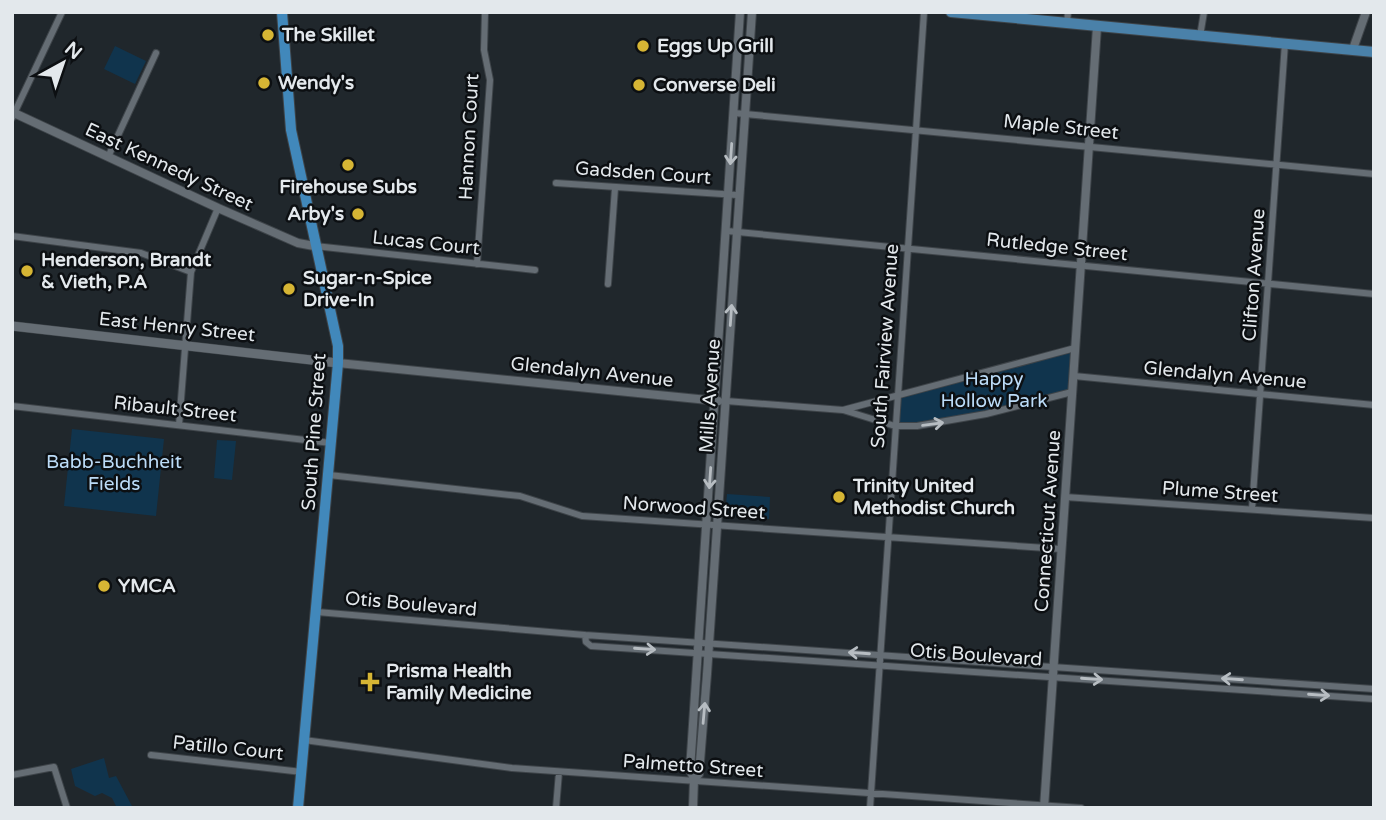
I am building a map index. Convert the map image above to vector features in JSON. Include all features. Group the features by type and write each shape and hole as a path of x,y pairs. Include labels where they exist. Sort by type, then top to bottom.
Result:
{"highway":[{"name":"South Pine Street","path":"285,15 291,130 337,345 338,363 333,443 298,808"}],"main road":[{"path":"951,12 1068,18 1097,27 1374,52"},
{"name":"East Henry Street","path":"12,327 338,363"}],"street":[{"path":"13,114 62,12"},
{"name":"Hannon Court","path":"477,264 490,80 483,43 485,12"},
{"name":"Mills Avenue","path":"693,808 694,780 690,770 740,12"},
{"name":"Mills Avenue","path":"694,780 699,774 709,643 751,12"},
{"name":"South Fairview Avenue","path":"870,808 924,12"},
{"path":"1200,36 1203,12"},
{"path":"1353,49 1366,12"},
{"name":"Connecticut Avenue","path":"1044,807 1097,27"},
{"name":"Clifton Avenue","path":"1252,509 1285,43"},
{"path":"108,157 156,53"},
{"name":"Maple Street","path":"734,113 1374,174"},
{"name":"East Kennedy Street","path":"13,114 218,208 298,243 314,246"},
{"name":"Gadsden Court","path":"556,183 737,195"},
{"path":"608,285 615,188"},
{"path":"179,425 191,272 218,208"},
{"name":"Rutledge Street","path":"727,231 1374,294"},
{"path":"12,236 141,253 191,272"},
{"name":"Lucas Court","path":"314,246 535,270"},
{"name":"Glendalyn Avenue","path":"843,410 1076,348"},
{"name":"Glendalyn Avenue","path":"338,363 843,410 895,426 933,425 1072,392"},
{"name":"Glendalyn Avenue","path":"1074,376 1374,405"},
{"name":"Ribault Street","path":"13,406 333,443"},
{"name":"Norwood Street","path":"329,475 520,496 582,516 1061,549"},
{"name":"Plume Street","path":"1065,497 1374,518"},
{"name":"Otis Boulevard","path":"317,612 585,635 1374,689"},
{"name":"Otis Boulevard","path":"585,635 586,642 591,646 1374,699"},
{"name":"Palmetto Street","path":"304,740 454,761 559,772 1081,808"},
{"name":"Patillo Court","path":"151,755 302,772"},
{"path":"12,775 50,767 57,770 67,808"},
{"path":"556,808 559,772"}],"green space":[{"path":"115,46 146,61 135,84 104,69"},
{"name":"Happy Hollow Park","path":"1075,348 1072,392 986,414 895,426 897,394"},
{"name":"Babb-Buchheit Fields","path":"72,429 164,439 156,516 64,506"},
{"path":"217,440 236,441 232,480 214,478"},
{"path":"727,494 770,497 769,519 725,515"},
{"path":"104,758 109,778 116,776 133,808 117,808 112,798 102,793 95,796 75,786 71,769"}],"place":[{"name":"The Skillet","path":"268,35"},
{"name":"Eggs Up Grill","path":"643,46"},
{"name":"Wendy's","path":"264,83"},
{"name":"Converse Deli","path":"639,85"},
{"name":"Firehouse Subs","path":"348,165"},
{"name":"Arby's","path":"358,214"},
{"name":"Henderson, Brandt & Vieth, P.A","path":"27,271"},
{"name":"Sugar-n-Spice Drive-In","path":"289,289"},
{"name":"Trinity United Methodist Church","path":"839,497"},
{"name":"YMCA","path":"104,586"},
{"name":"Prisma Health Family Medicine","path":"370,682"}]}
